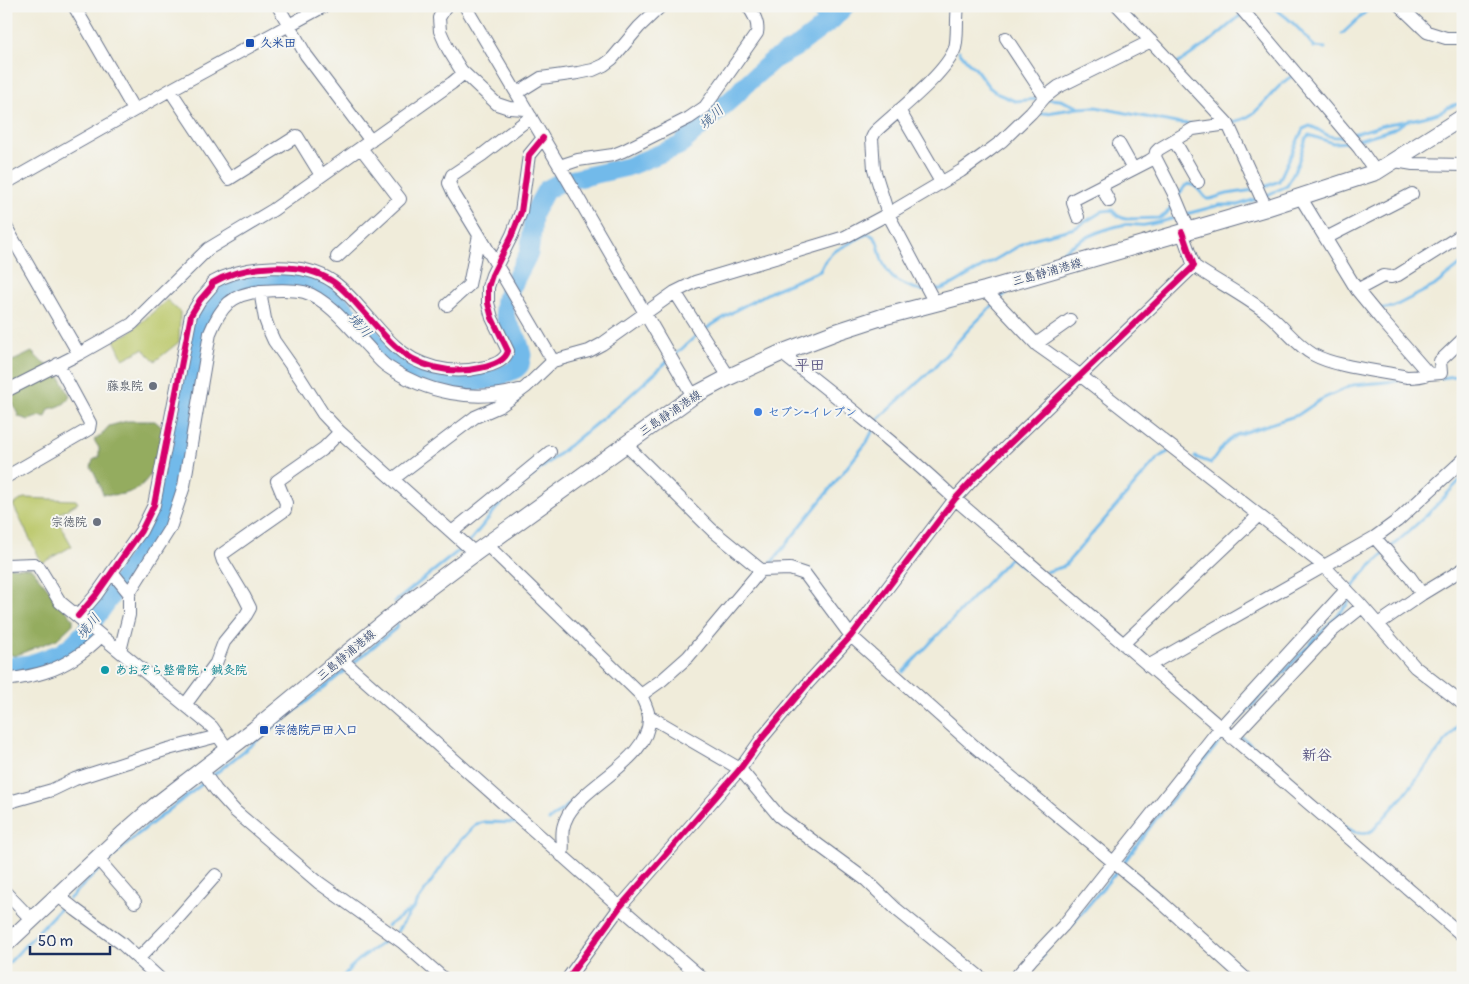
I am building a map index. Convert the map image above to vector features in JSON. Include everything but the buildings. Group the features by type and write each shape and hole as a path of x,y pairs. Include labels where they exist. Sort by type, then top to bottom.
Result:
{"main road":[{"name":"三島静浦港線","path":"6,944 97,858 156,806 228,750 347,664 407,604 693,396 781,353 882,317 985,290 1301,198 1376,172 1463,117"}],"street":[{"path":"74,6 134,110"},
{"path":"278,6 306,55 366,144 400,199 337,257"},
{"path":"6,183 134,110 324,6"},
{"path":"446,6 440,18 440,31 448,49 464,73 497,104 528,113"},
{"path":"465,6 693,396"},
{"path":"517,93 540,78 593,70 604,65 612,59 639,26 661,6"},
{"path":"561,168 578,160 613,155 689,118 705,107 757,34 756,19 748,6"},
{"path":"935,303 888,214 874,169 872,138 875,132 932,80 947,62 956,43 958,6"},
{"path":"1118,6 1228,124 1266,208"},
{"path":"1239,6 1359,148 1376,172"},
{"path":"1400,6 1427,32 1446,38 1463,38"},
{"path":"1006,38 1045,97"},
{"path":"392,479 475,418 500,406 526,387 553,361 589,351 602,344 675,292 695,282 845,237 888,214 961,171 1002,141 1032,113 1045,97 1058,87 1151,41"},
{"path":"6,391 79,354 132,324 208,249 273,210 464,73"},
{"path":"170,90 229,179 297,136 322,174"},
{"path":"899,110 941,182"},
{"path":"528,113 514,129 449,179 450,187 553,361"},
{"path":"1228,124 1193,129 1156,152 1155,157 1176,200 1194,266 1270,316 1291,337 1313,354 1338,363 1406,376 1442,373 1440,361 1463,339"},
{"path":"80,618 113,574 141,531 154,505 191,315 200,300 212,286 212,283 221,278 245,271 290,267 310,271 332,280 396,347 413,359 429,366 447,370 462,371 487,367 503,359 508,351 492,318 488,303 488,287 521,212 529,155 543,138"},
{"path":"1174,140 1198,182"},
{"path":"1120,144 1133,169"},
{"path":"1078,217 1073,200 1155,157"},
{"path":"1394,161 1413,164 1463,165"},
{"path":"1101,186 1109,201"},
{"path":"1326,238 1412,194"},
{"path":"1301,198 1358,290 1428,374"},
{"path":"6,227 79,354"},
{"path":"1358,290 1383,276 1392,277 1398,275 1463,234"},
{"path":"447,305 469,285 480,235"},
{"path":"568,978 620,907 740,769 808,683 851,636 955,499 975,477 1194,266"},
{"path":"985,290 1036,344 1081,376 1324,566 1415,667 1463,704"},
{"path":"120,651 126,634 129,615 128,591 165,537 174,519 184,486 210,333 218,314 227,303 239,296 260,291 305,292 334,311 387,366 414,382 439,391 471,396 506,394 526,387"},
{"path":"260,291 265,319 274,341 323,414 340,432 452,532 481,549 641,695 649,716 643,740 633,753 583,798 569,814 562,830 562,856"},
{"path":"675,292 729,377"},
{"path":"1036,344 1070,320"},
{"path":"781,353 918,464 955,499 1463,936"},
{"path":"6,477 89,429 90,423 58,364"},
{"path":"185,705 216,663 224,642 250,608 223,561 221,554 285,510 286,503 277,480 324,448 340,432"},
{"path":"625,444 712,530 761,570 790,569 805,574 851,636 974,746 1160,901 1245,978"},
{"path":"452,532 550,452"},
{"path":"1148,666 1375,538 1397,521 1463,460"},
{"path":"1123,644 1259,515"},
{"path":"1375,538 1410,577 1422,594"},
{"path":"6,565 34,564 38,566 60,602 212,727 228,750"},
{"path":"1378,624 1463,569"},
{"path":"641,695 662,680 688,657 761,570"},
{"path":"113,574 128,591"},
{"path":"1015,978 1063,926 1220,728 1347,591"},
{"path":"1232,738 1359,604"},
{"path":"6,680 46,672 75,658 92,646 99,634"},
{"path":"347,664 702,978"},
{"path":"649,716 740,769 779,816 866,880 896,909 982,978"},
{"path":"6,802 52,790 75,779 168,749 218,736"},
{"path":"202,770 216,790 235,811 318,882 402,942 443,978"},
{"path":"97,858 135,902"},
{"path":"138,959 216,875"},
{"path":"6,893 32,920"},
{"path":"57,895 121,942 159,978"}],"green space":[{"path":"167,300 180,312 179,342 155,361 143,349 123,359 114,340 129,333"},
{"path":"32,352 43,363 56,369 70,396 64,404 49,409 46,417 40,416 29,420 19,417 13,404 6,396 6,362"},
{"path":"127,421 155,421 165,430 159,456 148,478 140,486 130,492 118,495 103,494 91,467 93,460 99,457 99,448 94,440 109,426"},
{"path":"24,498 76,500 78,503 55,516 72,546 42,563 13,505"},
{"path":"6,567 31,568 73,619 73,624 57,639 14,656 6,652"}],"waterway":[{"name":"境川","path":"815,6 832,20"},
{"name":"境川","path":"6,667 31,664 61,653 72,645 87,630 153,533 163,515 171,482 202,316 211,304 229,288 243,282 269,278 300,279 319,286 332,295 396,361 418,375 444,382 467,384 497,378 516,369 520,365 522,355 518,340 507,323 504,309 505,299 529,253 533,214 546,190 561,182 627,167 679,146 773,60 795,48 832,20 845,6"},
{"path":"1270,6 1294,24 1314,47 1325,48"},
{"path":"1342,34 1372,6"},
{"path":"1177,64 1208,43 1241,15"},
{"path":"959,51 989,87 998,94 1015,101 1037,99"},
{"path":"1230,122 1249,116 1292,76"},
{"path":"1048,99 1060,100 1078,107"},
{"path":"1351,134 1432,115 1455,105 1463,105"},
{"path":"1041,114 1096,107 1176,123 1191,124"},
{"path":"1357,140 1393,129 1405,122"},
{"path":"1260,189 1279,181 1303,129 1310,126 1330,136 1345,136"},
{"path":"1265,196 1287,186 1298,163 1306,138 1309,135 1333,143 1349,142"},
{"path":"1178,196 1185,186 1189,184 1195,186 1207,199 1254,190"},
{"path":"1186,214 1220,205 1238,205 1259,198"},
{"path":"932,290 941,289 953,284 1031,239 1075,228 1103,211 1112,210 1118,216 1125,219 1160,218 1166,214 1174,203"},
{"path":"1058,255 1080,241 1113,227 1125,224 1149,224 1180,216"},
{"path":"704,330 736,310 776,289 820,271 825,261 833,252 867,234 876,240 882,260 892,277 908,286 925,291"},
{"path":"1378,309 1393,307 1434,286 1463,263"},
{"path":"999,299 1010,290"},
{"path":"875,424 877,420 936,366 995,303"},
{"path":"674,356 697,335"},
{"path":"469,542 505,498 625,400 669,360"},
{"path":"1441,378 1463,375"},
{"path":"1195,457 1211,463 1223,446 1236,435 1298,415 1320,400 1353,385 1398,381"},
{"path":"769,566 867,442 873,430"},
{"path":"1046,572 1066,564 1158,458 1168,452"},
{"path":"1388,550 1428,514 1463,477"},
{"path":"395,602 462,548"},
{"path":"1352,590 1361,576 1384,554"},
{"path":"903,672 1011,557 1032,575 1037,574"},
{"path":"1229,730 1347,605 1350,599"},
{"path":"351,665 396,628 397,624"},
{"path":"211,777 347,669"},
{"path":"1344,826 1355,832 1362,833 1373,830 1404,795 1463,719"},
{"path":"1122,865 1155,820 1225,735"},
{"path":"1242,737 1264,757"},
{"path":"106,863 137,835 206,781"},
{"path":"549,820 570,804"},
{"path":"1320,805 1340,822"},
{"path":"396,933 455,847 476,824 484,822 517,823"},
{"path":"69,899 102,867"},
{"path":"1069,928 1118,870"},
{"path":"6,966 64,904"},
{"path":"387,926 415,907"},
{"path":"342,978 362,957 390,938"},
{"path":"1030,971 1044,955"}],"cycle path":[{"path":"78,616 96,595 141,531 154,505 191,315 200,300 212,286 212,283 239,272 272,267 304,270 319,274 340,287 391,342 413,359 435,368 446,370 469,370 497,363 504,358 508,351 492,318 488,303 488,287 521,212 529,155 543,138"},
{"path":"568,978 620,907 740,769 763,737 808,683 851,636 955,499 975,477 1194,266 1182,232"}],"place":[{"name":"久米田","path":"250,43"},
{"name":"藤泉院","path":"153,386"},
{"name":"セブン-イレブン","path":"758,412"},
{"name":"宗徳院","path":"97,522"},
{"name":"あおぞら整骨院・鍼灸院","path":"105,670"},
{"name":"宗徳院戸田入口","path":"264,730"}],"district":[{"name":"平田","path":"810,365"},
{"name":"新谷","path":"1317,755"}]}
